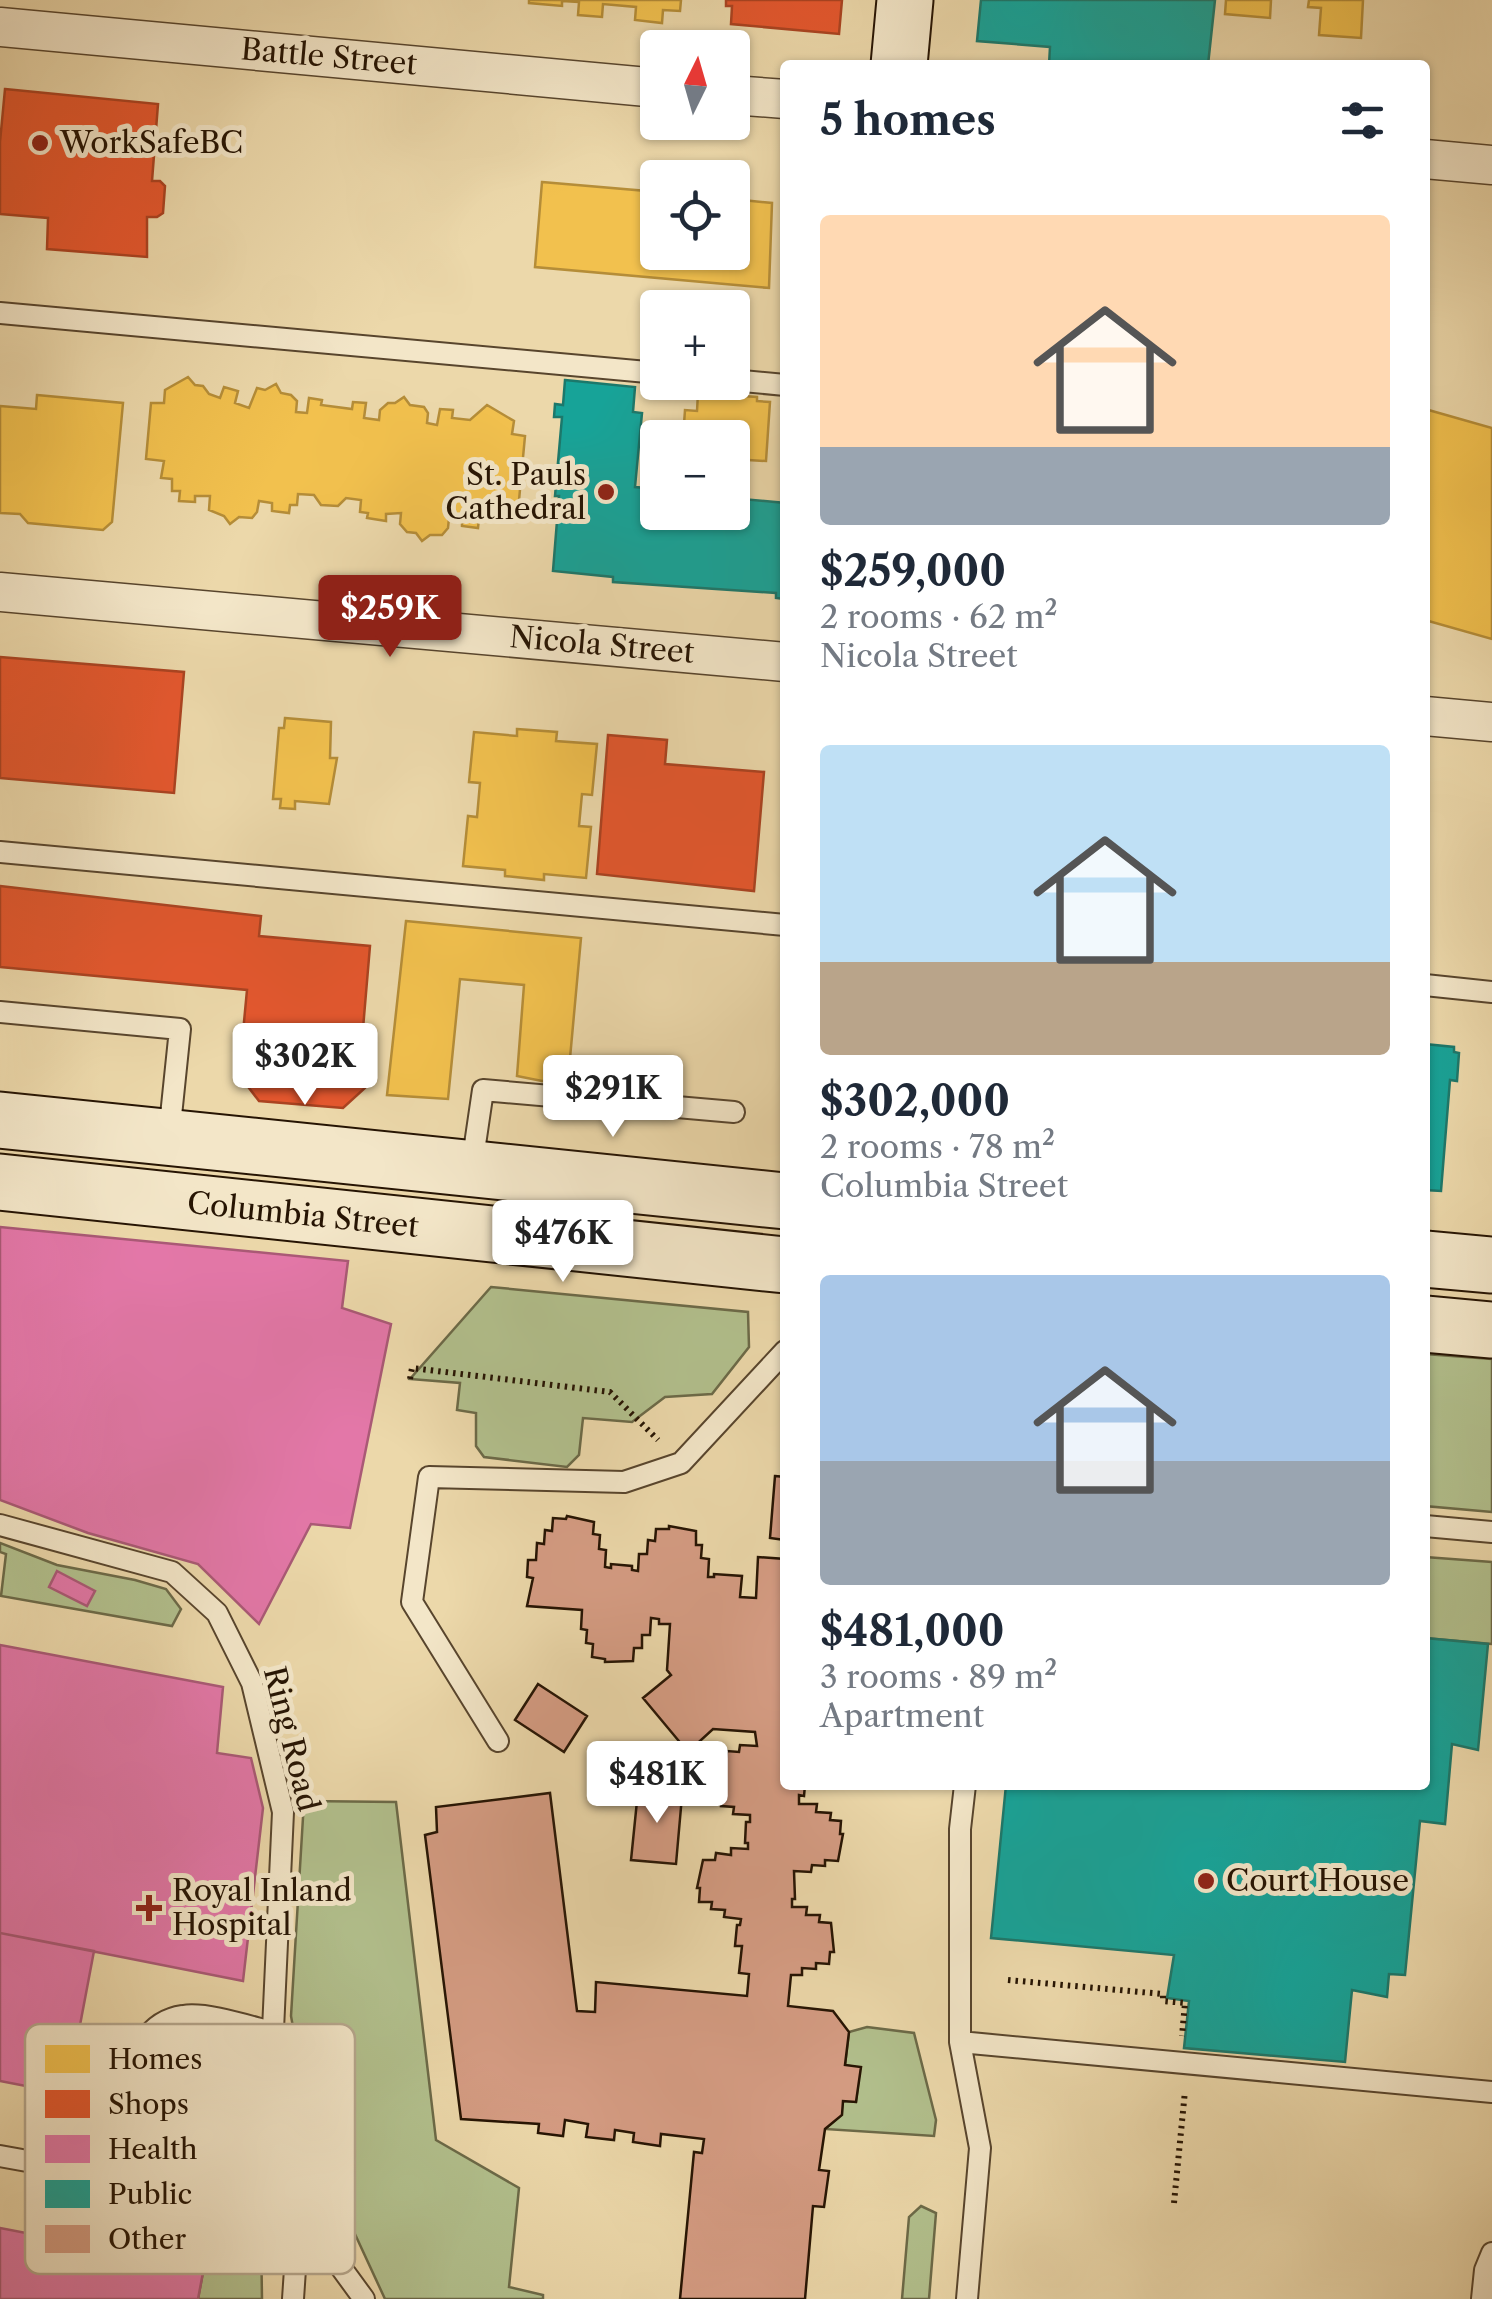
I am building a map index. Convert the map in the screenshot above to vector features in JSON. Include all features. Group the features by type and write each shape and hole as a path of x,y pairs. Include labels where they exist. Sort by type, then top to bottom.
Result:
{"main road":[{"path":"899,60 905,0"},
{"path":"0,1120 780,1200"},
{"name":"Columbia Street","path":"0,1182 780,1264"},
{"path":"1430,1259 1492,1265"},
{"path":"1430,1324 1492,1330"}],"street":[{"name":"Battle Street","path":"0,28 640,86"},
{"path":"750,97 780,100"},
{"path":"1430,159 1492,165"},
{"name":"Nicola Street","path":"0,592 780,662"},
{"path":"1430,716 1492,722"}],"lane":[{"path":"0,313 640,371"},
{"path":"750,382 780,385"},
{"path":"0,852 780,925"},
{"path":"1430,986 1492,992"},
{"path":"0,1012 180,1029 169,1138"},
{"path":"472,1167 483,1090 734,1112"},
{"path":"498,1741 412,1602 429,1477 624,1482 681,1462 780,1356"},
{"name":"Ring Road","path":"0,1525 172,1572 217,1613 252,1682 283,1812 276,2024"},
{"path":"1430,1526 1492,1532"},
{"path":"964,1790 960,1829 960,2042 980,2148 967,2299"},
{"path":"164,2024 182,2016 229,2024"},
{"path":"960,2042 1492,2092"},
{"path":"0,2156 25,2161"},
{"path":"1482,2299 1490,2265"},
{"name":"Ring Road","path":"293,2299 295,2274"},
{"path":"346,2274 364,2299"}],"path":[{"path":"410,1379 412,1368 610,1392 681,1462"},
{"path":"1008,1980 1164,1994 1163,2001 1185,2003 1181,2050"},
{"path":"1174,2203 1186,2091"}],"green space":[{"path":"491,1287 748,1312 749,1347 712,1394 665,1397 632,1422 583,1418 579,1455 567,1467 484,1457 476,1446 476,1413 457,1410 460,1383 410,1379"},
{"path":"1430,1354 1492,1359 1492,1512 1430,1506"},
{"path":"0,1543 57,1565 166,1589 181,1609 172,1626 1,1596 6,1554 0,1552"},
{"path":"1430,1557 1492,1562 1492,1644 1430,1638"},
{"path":"304,1801 396,1802 436,2140 519,2188 509,2287 543,2295 543,2299 385,2299 355,2234 355,2024 292,2024"},
{"path":"867,2027 914,2033 936,2120 934,2136 825,2129 841,2115 843,2101 856,2102 860,2068 845,2065 849,2032"},
{"path":"921,2206 936,2213 929,2299 902,2299 909,2217"},
{"path":"203,2274 262,2274 262,2299 198,2299"}],"building: Homes":[{"path":"529,0 681,0 680,11 663,10 662,23 635,20 636,7 603,4 602,17 578,15 579,2 562,1 562,6"},
{"path":"1226,0 1271,0 1270,18 1225,14"},
{"path":"1309,0 1363,0 1361,38 1319,35 1321,8 1308,7"},
{"path":"542,182 640,190 640,270 750,270 750,201 772,203 769,288 535,267"},
{"path":"188,377 220,398 224,387 238,391 235,403 249,408 257,388 265,390 276,384 281,393 297,401 296,412 307,413 309,398 322,400 321,405 352,409 353,402 366,403 364,418 379,420 380,410 404,397 410,405 424,407 427,423 437,425 440,409 453,410 452,418 470,420 487,405 514,421 512,434 525,436 518,511 480,508 478,528 462,526 462,519 449,518 442,535 430,535 422,541 400,524 401,513 386,514 386,521 367,518 368,513 360,512 361,500 346,498 338,506 321,505 314,495 298,494 297,505 290,505 289,513 272,511 272,503 259,501 252,518 239,517 230,524 224,516 209,510 210,496 195,496 195,502 179,501 180,491 172,491 172,479 161,478 164,461 146,459 151,403 164,403 165,390"},
{"path":"37,395 123,403 112,522 103,530 28,523 20,514 0,513 0,406 36,409"},
{"path":"750,397 770,402 766,461 750,460 750,420 684,420 685,410 697,411 698,400 750,400"},
{"path":"1430,410 1492,428 1492,639 1430,621"},
{"path":"285,718 331,722 330,758 337,758 329,804 295,801 295,809 280,808 281,799 273,799 279,728 284,728"},
{"path":"517,729 557,732 556,741 597,744 592,795 582,794 579,826 591,827 586,878 544,874 544,880 505,876 505,870 463,866 468,816 477,817 480,783 469,782 474,732 517,736"},
{"path":"406,921 581,938 568,1080 542,1081 517,1076 524,985 460,979 448,1099 387,1095"}],"building: Shops":[{"path":"726,0 842,0 839,34 731,24 732,6 726,6"},
{"path":"5,89 158,104 152,181 165,186 163,213 147,217 147,257 47,249 48,218 0,214"},
{"path":"0,657 184,672 174,793 0,778"},
{"path":"608,735 667,740 665,764 764,772 754,891 597,874"},
{"path":"0,886 261,916 259,936 370,946 360,1064 367,1065 365,1088 343,1108 259,1101 239,1075 247,990 0,967"}],"building: Health":[{"path":"0,1227 348,1261 342,1308 391,1324 350,1528 311,1524 259,1624 198,1564 88,1533 0,1500"},
{"path":"57,1571 95,1591 87,1606 49,1587"},
{"path":"0,1645 223,1687 217,1753 251,1758 263,1808 243,1981 0,1933"},
{"path":"0,1933 94,1951 80,2024 25,2024 25,2086 0,2081"},
{"path":"0,2228 25,2233 25,2274 203,2274 198,2299 0,2299"}],"building: Public":[{"path":"981,0 1215,0 1209,60 1049,60 1050,47 977,41"},
{"name":"St. Pauls Cathedral","path":"565,380 635,387 633,412 642,413 635,487 640,487 640,530 750,530 750,500 780,503 780,598 776,593 613,582 613,577 553,571 562,417 554,417 555,404 563,405"},
{"path":"1430,1045 1454,1047 1454,1052 1459,1053 1457,1081 1450,1080 1441,1191 1430,1190"},
{"name":"Court House","path":"1430,1638 1488,1644 1478,1750 1452,1744 1445,1824 1420,1821 1405,1975 1389,1974 1387,1997 1352,1990 1345,2062 1184,2048 1189,2001 1167,1998 1174,1955 991,1938 1006,1790 1430,1790"}],"building: Other":[{"path":"775,1476 780,1476 780,1539 770,1538"},
{"path":"567,1516 594,1522 593,1534 600,1535 599,1549 606,1550 605,1567 632,1566 632,1570 638,1571 639,1554 647,1554 648,1540 655,1541 656,1529 669,1526 696,1531 696,1545 702,1545 701,1558 709,1559 708,1577 742,1576 740,1597 756,1598 758,1557 780,1559 780,1790 805,1790 804,1796 799,1795 799,1804 817,1804 816,1812 831,1813 830,1820 841,1821 843,1834 838,1861 812,1865 811,1872 794,1871 792,1907 807,1907 806,1915 820,1915 819,1922 831,1923 834,1952 830,1952 829,1964 816,1963 816,1969 802,1968 802,1975 791,1975 788,2006 833,2011 849,2032 845,2065 861,2067 856,2102 843,2101 842,2115 825,2129 819,2170 829,2171 824,2207 813,2206 805,2299 680,2299 694,2152 702,2153 704,2139 661,2134 660,2146 633,2142 634,2133 615,2130 614,2140 586,2137 588,2124 565,2120 563,2136 538,2133 539,2124 461,2119 425,1835 437,1832 436,1807 550,1793 577,2011 595,2012 596,1982 747,1996 749,1974 739,1973 742,1946 735,1946 741,1919 724,1917 725,1910 711,1909 712,1902 699,1902 697,1888 703,1860 715,1860 716,1853 731,1855 731,1848 748,1849 746,1822 750,1822 750,1815 733,1814 734,1807 721,1806 722,1799 709,1798 710,1785 706,1784 712,1756 726,1757 727,1751 739,1752 740,1745 757,1746 755,1732 713,1729 688,1752 643,1698 671,1675 667,1670 670,1624 659,1624 659,1619 651,1618 650,1635 642,1635 642,1648 634,1648 633,1661 605,1662 592,1657 593,1644 586,1643 587,1630 581,1629 582,1610 527,1606 533,1578 527,1577 528,1560 536,1560 537,1543 544,1544 545,1530 552,1531 553,1518"},
{"path":"538,1684 587,1716 564,1752 515,1720"},
{"path":"656,1782 667,1784 666,1795 682,1796 676,1864 631,1860 638,1791 654,1792"}],"place":[{"name":"WorkSafeBC","path":"40,143"},
{"name":"St. Pauls Cathedral","path":"606,492"},
{"name":"Court House","path":"1206,1881"},
{"name":"Royal Inland Hospital","path":"149,1908"}]}
